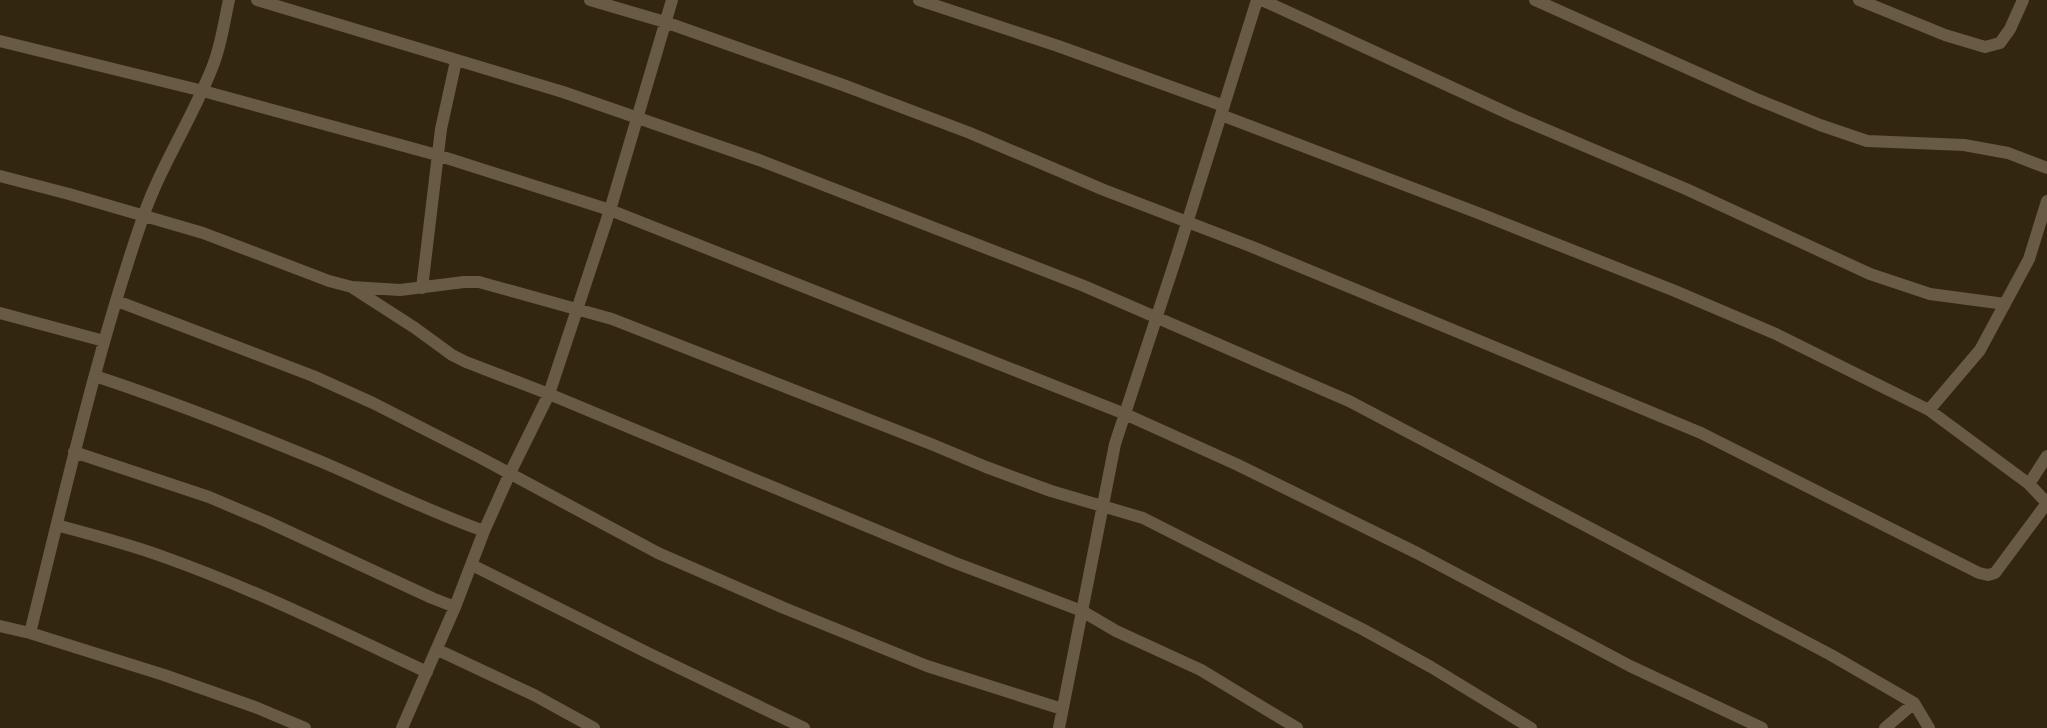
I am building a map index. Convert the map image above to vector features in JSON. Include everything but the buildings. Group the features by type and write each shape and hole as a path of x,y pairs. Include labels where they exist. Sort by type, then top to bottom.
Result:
{"street":[{"path":"30,633 74,452 104,341 144,215 163,170 203,91 213,66 229,0"},
{"path":"257,0 637,116 788,171 1084,286 1157,317 1349,401 1831,656 1914,703 1929,728"},
{"path":"590,0 665,22 843,85 970,133 1104,190 1188,222 1701,432 1979,573 1988,575 1995,573 2047,503 2029,484 1929,410 1776,334 1675,291 1223,110 1058,46 919,0"},
{"path":"402,728 438,650 484,531 510,473 550,394 610,210 672,0"},
{"path":"1059,728 1115,444 1188,222 1257,0"},
{"path":"1262,0 1514,116 1686,189 1870,274 1930,294 2006,304"},
{"path":"1535,0 1754,98 1854,137 1874,142 1964,145 2008,153 2047,168"},
{"path":"1859,0 1945,35 1985,47 2000,43 2010,29 2023,0"},
{"path":"0,41 203,91 437,155 610,210 1125,414 1245,468 1417,553 1630,666 1676,686 1762,728"},
{"path":"422,288 437,155 456,61"},
{"path":"0,176 144,215 203,233 329,281 352,287 400,290 464,282 479,282 612,319 986,467 1051,491 1103,505 1143,518 1364,630 1431,667 1531,728"},
{"path":"1929,410 1980,350 2006,304 2029,259 2047,201"},
{"path":"352,287 415,328 452,355 550,394 953,562 1082,611 1116,631 1201,670 1297,728"},
{"path":"117,301 326,382 419,425 658,553 784,608 927,666 1062,709"},
{"path":"0,313 104,341"},
{"path":"95,376 131,388 322,462 454,520 484,531"},
{"path":"74,452 209,497 268,522 432,598 455,607"},
{"path":"2029,484 2047,456"},
{"path":"57,525 163,557 244,588 427,672"},
{"path":"472,565 648,653 804,728"},
{"path":"0,626 30,633 164,675 255,707 305,728"},
{"path":"438,650 534,695 594,728"},
{"path":"1885,728 1914,703"}]}
